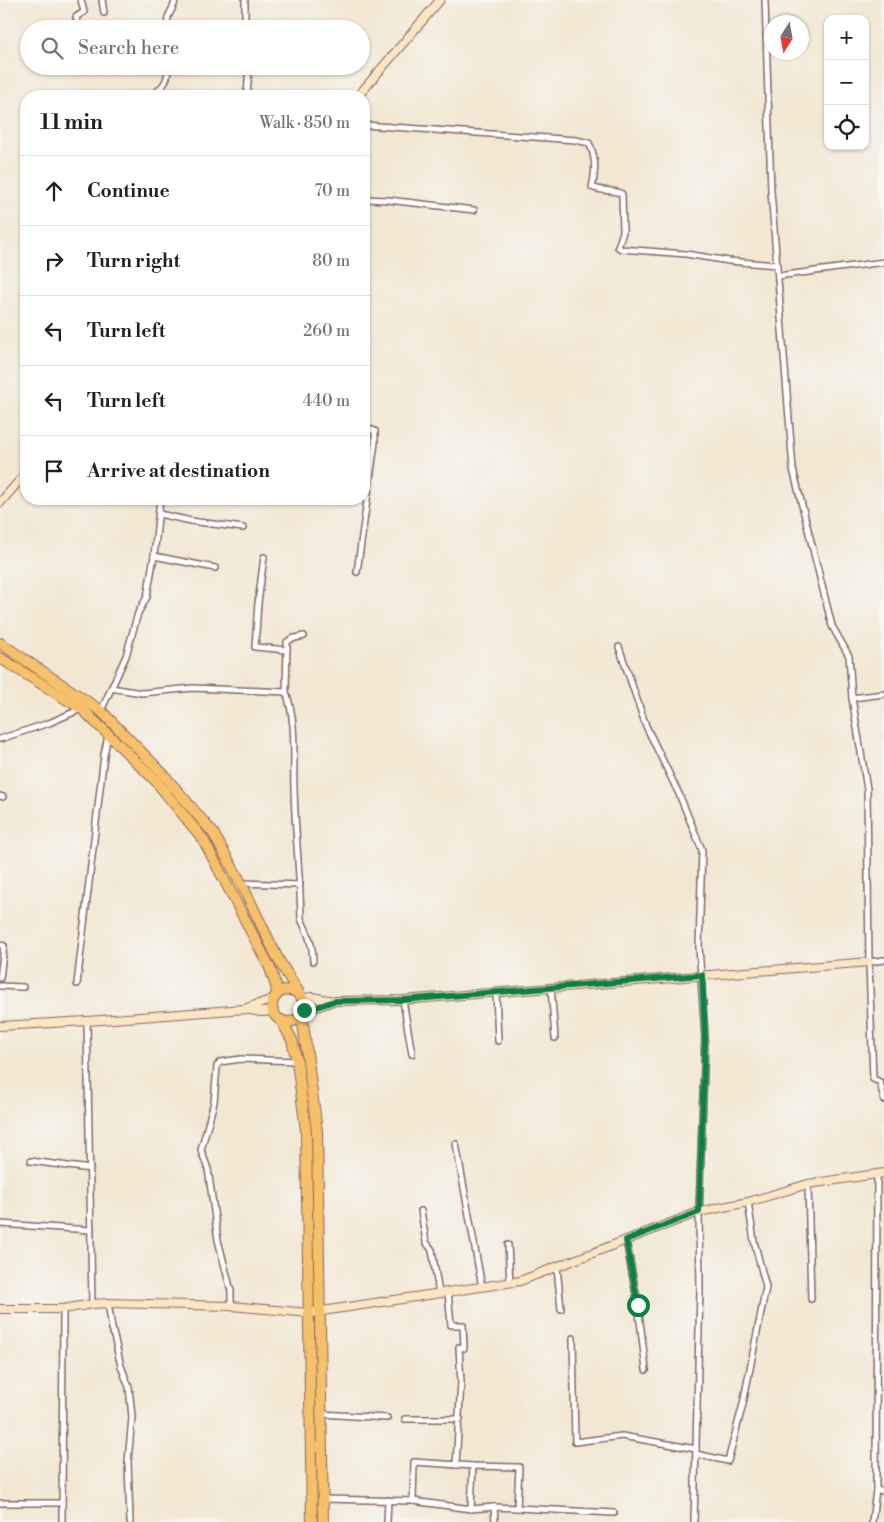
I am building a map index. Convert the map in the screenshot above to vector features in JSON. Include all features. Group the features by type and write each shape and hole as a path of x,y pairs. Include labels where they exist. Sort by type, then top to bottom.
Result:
{"highway":[{"path":"0,643 100,711 164,775 213,832 241,883 278,959 301,996 317,1130 323,1522"},
{"path":"0,658 82,709 155,780 203,839 270,968 276,986 273,1011 281,1020 292,1040 297,1061 306,1131 312,1522"},
{"path":"275,997 288,990 301,996"},
{"path":"281,1020 292,1022 303,1012"}],"street":[{"path":"77,20 76,17 84,12 81,0"},
{"path":"102,0 104,13"},
{"path":"168,20 175,0"},
{"path":"245,20 246,0"},
{"path":"363,90 440,0"},
{"path":"765,0 771,192 794,469 832,626 849,656 852,698 866,789 873,1079 880,1082 884,1100"},
{"path":"158,90 165,84 168,75"},
{"path":"248,90 249,75"},
{"path":"370,126 576,140 589,143 594,156 595,177 592,187 600,190 617,191 622,194 623,232 618,247 621,249 686,254 729,261 777,265"},
{"path":"370,200 388,200 474,210"},
{"path":"778,276 884,262"},
{"path":"370,429 375,431 375,443 370,479"},
{"path":"0,503 20,480"},
{"path":"100,711 126,656 138,613 148,597 160,505"},
{"path":"357,572 366,505"},
{"path":"159,514 190,521 243,528"},
{"path":"154,556 215,568"},
{"path":"264,557 255,647 287,650"},
{"path":"304,636 288,640 286,692 290,704 294,738 294,788 301,919 309,935 313,950 313,961"},
{"path":"619,647 646,726 679,794 702,850 700,947 705,1037 699,1212 700,1291 694,1522"},
{"path":"111,688 142,693 193,688 286,692"},
{"path":"852,698 884,694"},
{"path":"0,738 48,723 82,709"},
{"path":"77,984 108,735"},
{"path":"241,883 300,885"},
{"path":"0,945 4,946 0,978"},
{"path":"301,996 334,1001 403,1000 884,960"},
{"path":"0,986 23,987"},
{"path":"551,987 555,1038"},
{"path":"496,992 498,1041"},
{"path":"245,1009 275,997"},
{"path":"403,1000 412,1054"},
{"path":"303,1012 334,1001"},
{"path":"0,1026 245,1009 261,1012 273,1011"},
{"path":"87,1021 92,1304"},
{"path":"231,1306 231,1291 218,1240 208,1169 201,1150 214,1102 217,1066 220,1062 240,1059 297,1061"},
{"path":"456,1144 482,1287"},
{"path":"31,1160 90,1169"},
{"path":"0,1309 63,1309 108,1303 231,1306 309,1314 439,1294 520,1281 699,1212 748,1202 808,1184 880,1173 876,1490 872,1522"},
{"path":"808,1184 811,1240 811,1299"},
{"path":"573,1338 575,1442 622,1436 696,1451 728,1461 743,1404 766,1287 754,1240 748,1202"},
{"path":"421,1211 426,1242 432,1250 439,1294"},
{"path":"0,1224 91,1230"},
{"path":"626,1240 638,1305 646,1370"},
{"path":"508,1245 510,1283"},
{"path":"557,1267 561,1310"},
{"path":"448,1292 451,1325 463,1324 464,1348 460,1347 460,1418 456,1465"},
{"path":"108,1303 112,1328 121,1366 129,1387 131,1402 132,1417 128,1462 130,1522"},
{"path":"62,1522 63,1309"},
{"path":"321,1414 387,1418"},
{"path":"405,1418 460,1418"},
{"path":"413,1501 414,1462 519,1467 517,1508"},
{"path":"471,1509 473,1466"},
{"path":"876,1490 884,1491"},
{"path":"322,1499 413,1501 471,1509 494,1507 614,1513"},
{"path":"387,1522 388,1500"},
{"path":"0,1503 62,1503"},
{"path":"494,1507 494,1522"}],"route":[{"path":"304,1010 334,1001 403,1000 702,975 705,1037 699,1212 626,1240 638,1305"}]}
